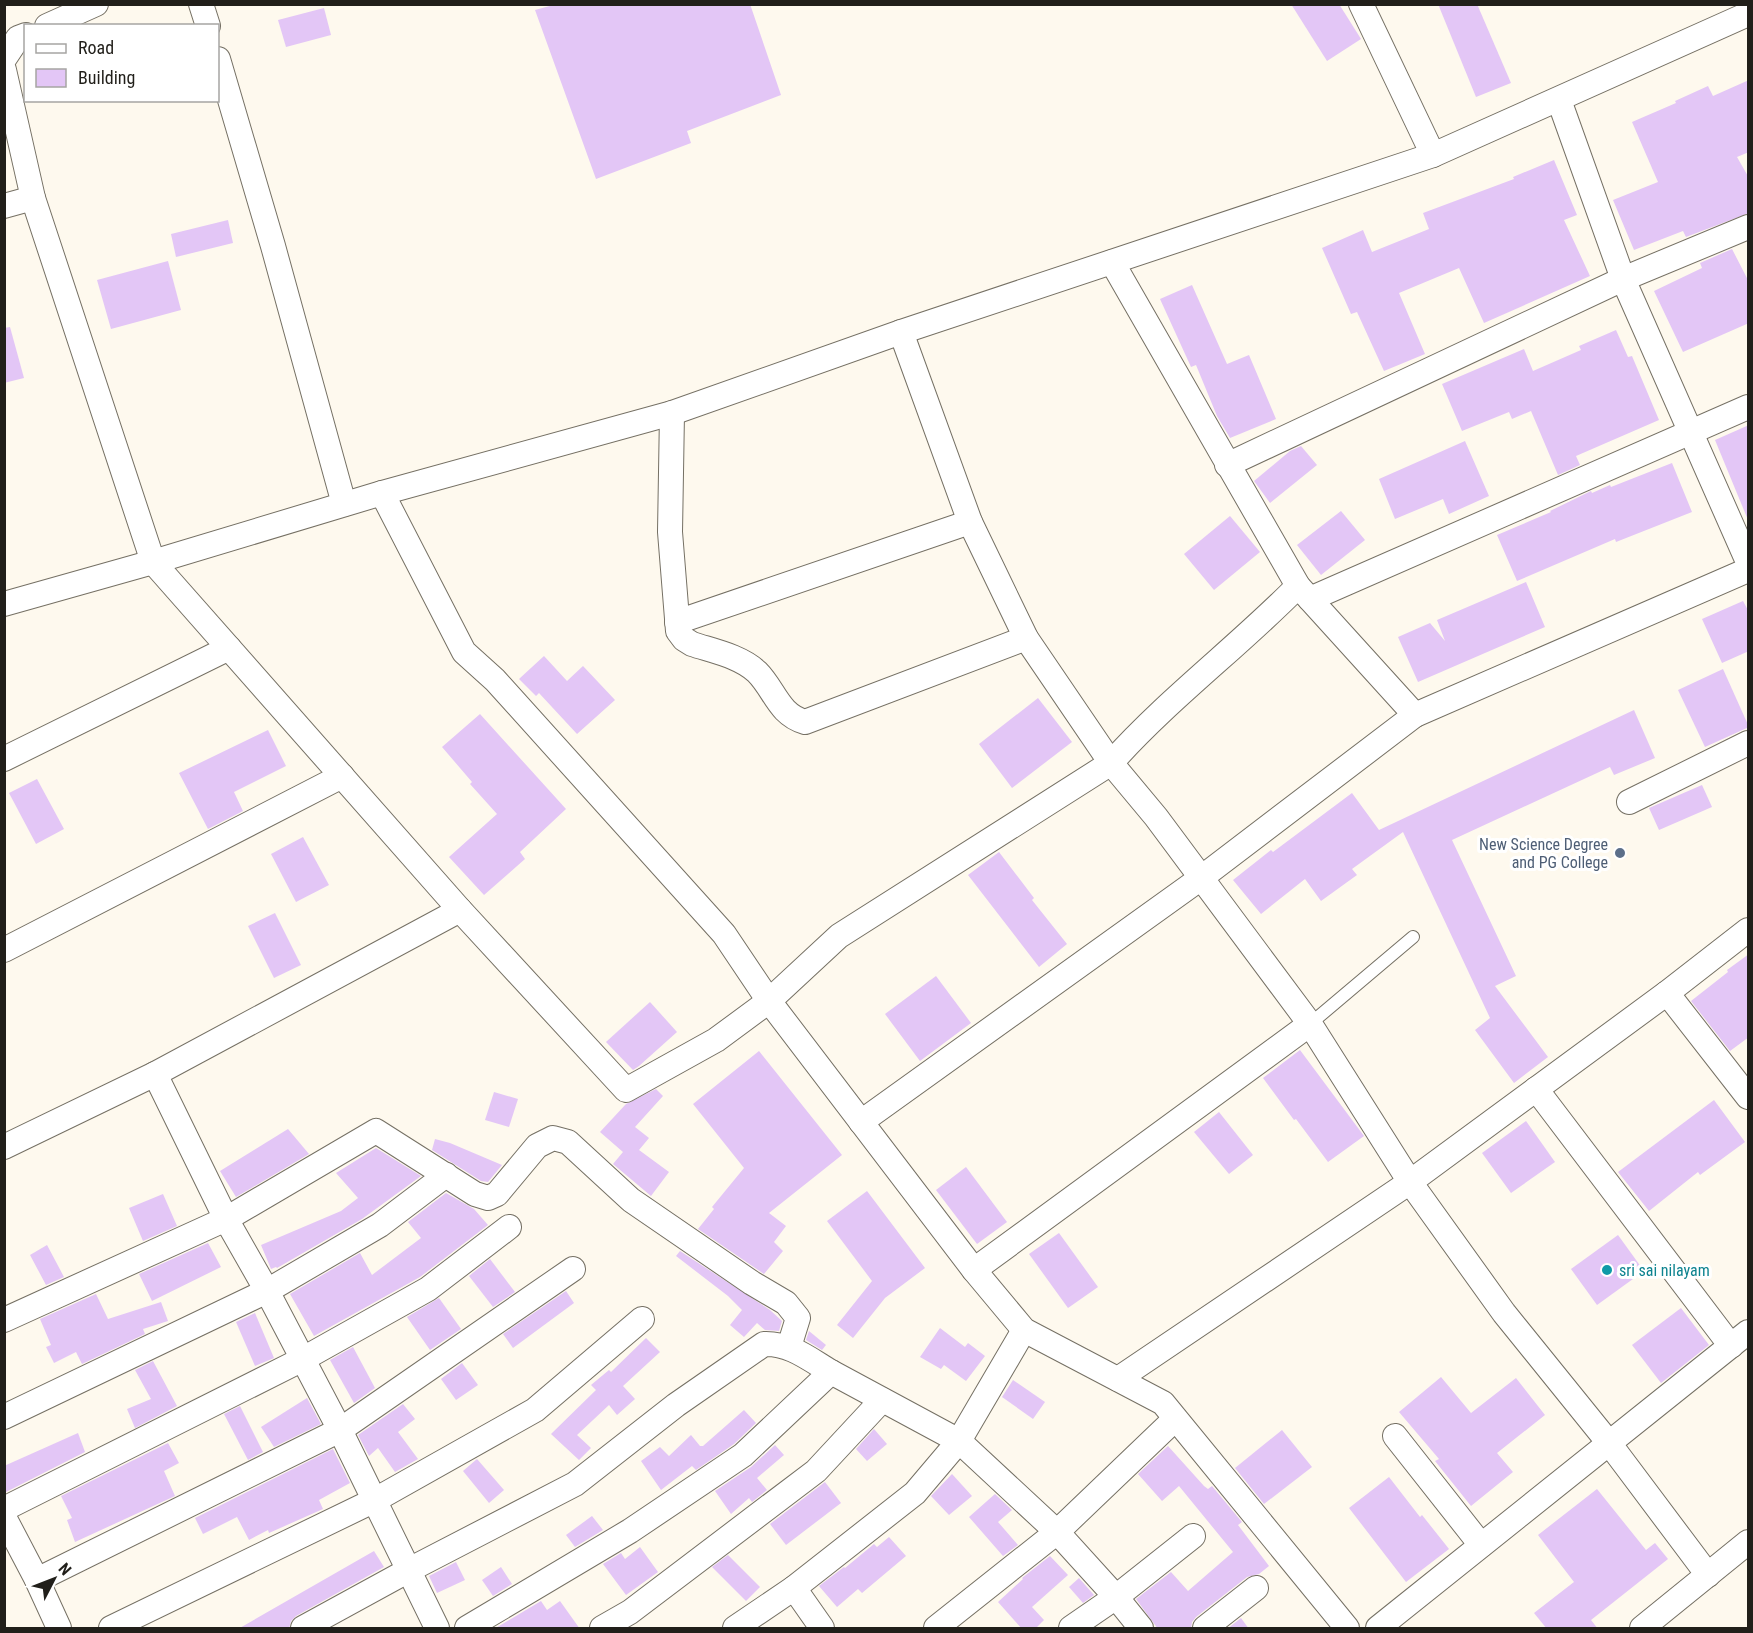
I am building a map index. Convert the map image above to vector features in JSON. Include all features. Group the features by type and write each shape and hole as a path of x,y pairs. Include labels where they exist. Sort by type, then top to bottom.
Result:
{"street":[{"path":"52,24 96,4"},
{"path":"201,4 207,24"},
{"path":"1361,4 1433,155"},
{"path":"4,604 382,493 672,413 901,332 1433,155 1559,100 1733,14"},
{"path":"4,59 18,38 24,36"},
{"path":"219,62 273,246 344,504"},
{"path":"4,70 33,198 153,562 460,910 626,1090 716,1040 769,1001 839,936 1112,763 1136,735 1272,612 1304,592 1749,407"},
{"path":"1559,100 1623,279 1749,562"},
{"path":"4,206 33,198"},
{"path":"1227,465 1623,279 1749,226"},
{"path":"1112,262 1227,465 1304,592 1415,715"},
{"path":"901,332 970,522 1026,638 1112,763 1156,817 1310,1024 1410,1182 1504,1313 1608,1443 1708,1575"},
{"path":"672,413 670,532 678,631 684,639 746,664 758,674 786,712 794,718 805,722 1026,638"},
{"path":"382,493 464,652 495,680 724,934 769,1001 974,1270 1024,1330 1163,1403 1342,1627"},
{"path":"677,622 970,522"},
{"path":"861,1122 1201,878 1415,715 1749,570"},
{"path":"4,759 229,648"},
{"path":"1629,802 1749,743"},
{"path":"4,950 342,776"},
{"path":"4,1147 155,1074 460,910"},
{"path":"1118,1379 1410,1182 1749,930"},
{"path":"1667,993 1749,1097"},
{"path":"974,1270 1310,1024"},
{"path":"155,1074 226,1219 267,1291 340,1430 437,1629"},
{"path":"1377,1629 1740,1339 1536,1089"},
{"path":"4,1320 226,1219 376,1131 475,1194 493,1197 537,1146 553,1138 568,1142 631,1200 752,1283 786,1303 798,1318 789,1347"},
{"path":"4,1417 267,1291 380,1225 446,1175"},
{"path":"4,1509 303,1359 428,1289 508,1227"},
{"path":"37,1580 340,1430 573,1269"},
{"path":"111,1629 375,1500 535,1410 642,1319"},
{"path":"735,1629 794,1588 915,1493 959,1441 1024,1330"},
{"path":"303,1629 409,1570 575,1484 676,1405 764,1344 789,1347 959,1441 1057,1532 1116,1597 1141,1629"},
{"path":"467,1629 630,1531 743,1455 831,1372"},
{"path":"602,1629 630,1612 816,1471 882,1400"},
{"path":"936,1629 1057,1532 1175,1419"},
{"path":"1395,1436 1481,1545"},
{"path":"4,1517 37,1580 58,1629"},
{"path":"1071,1629 1116,1597 1193,1536"},
{"path":"1642,1629 1749,1542"},
{"path":"794,1588 822,1629"},
{"path":"1205,1629 1256,1588"}],"lane":[{"path":"1310,1024 1413,937"}],"building":[{"path":"557,4 750,4 781,95 687,131 691,143 596,179 535,10"},
{"path":"1291,4 1339,4 1361,39 1327,61"},
{"path":"1438,4 1477,4 1511,83 1476,97"},
{"path":"324,8 331,35 286,47 278,20"},
{"path":"1749,80 1749,152 1737,157 1749,178 1749,213 1686,237 1683,231 1634,250 1613,200 1658,182 1632,122 1708,86 1713,96"},
{"path":"1554,160 1577,215 1564,220 1590,276 1484,323 1459,268 1399,293 1425,354 1384,371 1357,312 1351,314 1322,248 1363,230 1372,252 1429,229 1423,213 1514,179 1513,177"},
{"path":"228,220 233,243 176,257 171,234"},
{"path":"1732,249 1749,282 1749,323 1683,352 1654,291 1702,268 1700,263"},
{"path":"168,261 181,310 111,329 97,280"},
{"path":"1192,285 1227,364 1249,355 1276,419 1230,438 1217,416 1196,365 1191,367 1160,299"},
{"path":"10,327 24,378 4,383 4,328"},
{"path":"1616,330 1628,357 1632,356 1659,420 1576,456 1580,465 1558,475 1531,411 1512,419 1509,412 1462,431 1442,384 1524,349 1533,371 1581,350 1579,346"},
{"path":"1749,425 1749,520 1748,520 1715,440"},
{"path":"1465,441 1489,496 1449,514 1443,499 1395,519 1379,479"},
{"path":"1301,446 1317,465 1270,503 1254,481 1290,451"},
{"path":"1672,463 1692,512 1616,542 1615,539 1517,581 1497,535 1551,512 1591,491 1592,493 1610,485 1611,487"},
{"path":"1341,511 1365,540 1321,575 1297,545"},
{"path":"1230,516 1260,552 1214,590 1184,554"},
{"path":"1526,582 1545,627 1418,682 1398,637 1430,623 1445,641 1437,620"},
{"path":"1743,601 1749,612 1749,651 1722,663 1702,619"},
{"path":"544,656 567,681 583,666 615,700 577,734 539,693 536,696 519,679"},
{"path":"1723,669 1749,727 1705,747 1678,690"},
{"path":"1038,698 1072,742 1012,788 979,744"},
{"path":"1634,710 1655,758 1614,775 1610,767 1452,840 1516,976 1495,986 1548,1057 1514,1083 1475,1030 1490,1018 1403,832 1352,869 1357,875 1321,901 1305,879 1261,914 1233,880 1352,793 1379,830"},
{"path":"480,714 566,809 520,852 525,859 484,895 449,857 497,814 470,784 472,782 442,747"},
{"path":"268,730 286,766 234,792 243,811 208,829 179,773"},
{"path":"37,779 64,829 36,844 9,793"},
{"path":"1702,785 1712,807 1659,830 1649,808"},
{"path":"303,837 329,885 296,902 271,854"},
{"path":"999,852 1034,898 1032,900 1067,944 1039,967 968,875"},
{"path":"275,913 301,965 274,978 248,926"},
{"path":"1749,954 1749,1037 1730,1051 1691,1001"},
{"path":"936,976 971,1023 920,1061 885,1014"},
{"path":"650,1002 677,1032 633,1070 606,1042"},
{"path":"1300,1050 1364,1136 1328,1162 1263,1078"},
{"path":"759,1051 842,1155 769,1213 786,1226 774,1242 783,1251 764,1274 698,1229 714,1209 712,1207 744,1168 693,1104"},
{"path":"656,1089 663,1096 635,1127 649,1138 639,1150 669,1172 651,1196 613,1164 623,1152 600,1132 626,1104"},
{"path":"494,1092 518,1099 509,1127 485,1120"},
{"path":"1714,1100 1745,1142 1700,1175 1698,1172 1649,1211 1618,1172"},
{"path":"1219,1112 1253,1155 1229,1174 1194,1132"},
{"path":"1526,1121 1555,1162 1511,1193 1482,1153"},
{"path":"288,1129 309,1154 236,1197 220,1171"},
{"path":"435,1139 502,1165 488,1182 481,1181 432,1150"},
{"path":"376,1148 421,1176 362,1219 277,1268 271,1269 261,1245 341,1211 358,1198 336,1173"},
{"path":"966,1167 1007,1222 977,1244 936,1190"},
{"path":"867,1191 925,1268 885,1298 853,1338 837,1325 872,1281 827,1221"},
{"path":"446,1193 474,1209 488,1225 420,1277 314,1336 290,1294 360,1253 372,1275 421,1238 408,1222"},
{"path":"163,1194 177,1226 143,1241 129,1208"},
{"path":"1059,1233 1098,1287 1068,1308 1029,1254"},
{"name":"sri sai nilayam","path":"1618,1235 1644,1271 1597,1305 1571,1269"},
{"path":"208,1243 221,1267 152,1301 139,1274"},
{"path":"47,1245 64,1277 46,1285 30,1255"},
{"path":"680,1251 770,1310 782,1321 779,1331 765,1330 757,1323 744,1337 730,1325 742,1310 728,1296 676,1256"},
{"path":"490,1259 515,1292 493,1307 469,1276"},
{"path":"566,1291 574,1303 513,1348 503,1334"},
{"path":"96,1294 108,1319 161,1302 168,1321 143,1329 145,1334 82,1364 76,1352 54,1363 46,1347 51,1345 40,1319"},
{"path":"439,1298 461,1329 430,1350 407,1317"},
{"path":"1681,1308 1709,1345 1661,1383 1632,1345"},
{"path":"255,1313 274,1358 255,1366 236,1322"},
{"path":"940,1328 965,1347 968,1343 985,1356 966,1381 944,1365 941,1369 920,1357"},
{"path":"809,1331 826,1345 822,1350 806,1340"},
{"path":"646,1338 660,1352 623,1386 635,1399 617,1415 609,1405 577,1435 591,1448 579,1460 551,1434 596,1390 591,1385 609,1370 611,1372"},
{"path":"353,1347 375,1388 354,1403 330,1360"},
{"path":"153,1361 177,1406 135,1428 127,1409 151,1399 135,1370"},
{"path":"462,1363 478,1385 456,1400 441,1379"},
{"path":"1441,1377 1471,1413 1516,1378 1545,1415 1497,1453 1513,1472 1471,1506 1435,1461 1439,1459 1399,1412"},
{"path":"1013,1380 1045,1402 1033,1419 1002,1397"},
{"path":"307,1398 321,1424 274,1447 261,1427"},
{"path":"403,1404 415,1419 398,1432 418,1459 395,1472 378,1448 369,1456 358,1435"},
{"path":"240,1406 263,1452 248,1460 224,1414"},
{"path":"744,1410 756,1423 734,1444 696,1470 692,1466 661,1490 641,1461 660,1447 669,1456 691,1435 700,1446 703,1446"},
{"path":"874,1429 887,1444 867,1461 856,1449"},
{"path":"1282,1430 1312,1467 1264,1504 1235,1468"},
{"path":"78,1433 85,1452 4,1493 4,1466"},
{"path":"168,1443 179,1463 164,1471 175,1496 75,1542 67,1520 72,1518 61,1496"},
{"path":"775,1445 784,1455 757,1478 767,1490 752,1502 749,1498 731,1514 715,1491 751,1467"},
{"path":"1168,1446 1204,1486 1208,1489 1212,1486 1242,1522 1238,1525 1269,1566 1259,1574 1247,1577 1196,1617 1191,1629 1158,1629 1136,1599 1171,1572 1188,1591 1233,1552 1179,1486 1162,1501 1138,1474"},
{"path":"333,1449 350,1483 319,1500 323,1509 269,1533 268,1530 249,1540 237,1517 203,1534 195,1518"},
{"path":"477,1459 504,1490 489,1503 463,1471"},
{"path":"952,1474 972,1496 949,1515 931,1496"},
{"path":"1389,1477 1449,1549 1406,1582 1349,1508"},
{"path":"825,1482 841,1503 786,1545 770,1524"},
{"path":"1597,1489 1646,1550 1655,1543 1668,1559 1591,1620 1598,1629 1547,1629 1534,1613 1574,1582 1538,1535"},
{"path":"995,1494 1012,1510 998,1522 1018,1545 1003,1556 969,1517"},
{"path":"592,1516 603,1530 575,1547 566,1535"},
{"path":"889,1537 906,1556 862,1593 858,1589 837,1607 819,1586 874,1544 877,1547"},
{"path":"640,1547 658,1572 626,1595 603,1564 621,1553 625,1559"},
{"path":"374,1551 384,1567 296,1616 291,1621 289,1629 238,1629"},
{"path":"728,1555 760,1587 746,1601 712,1567"},
{"path":"1050,1556 1068,1575 1032,1607 1044,1620 1035,1629 1022,1629 998,1602 1022,1578"},
{"path":"456,1562 465,1580 437,1593 429,1576"},
{"path":"501,1567 512,1584 493,1596 482,1580"},
{"path":"1079,1578 1094,1595 1083,1603 1069,1587"},
{"path":"541,1601 547,1610 560,1601 580,1629 494,1629"},
{"path":"1241,1618 1249,1629 1227,1629"}],"place":[{"name":"New Science Degree and PG College","path":"1620,853"},
{"name":"sri sai nilayam","path":"1607,1270"}]}
